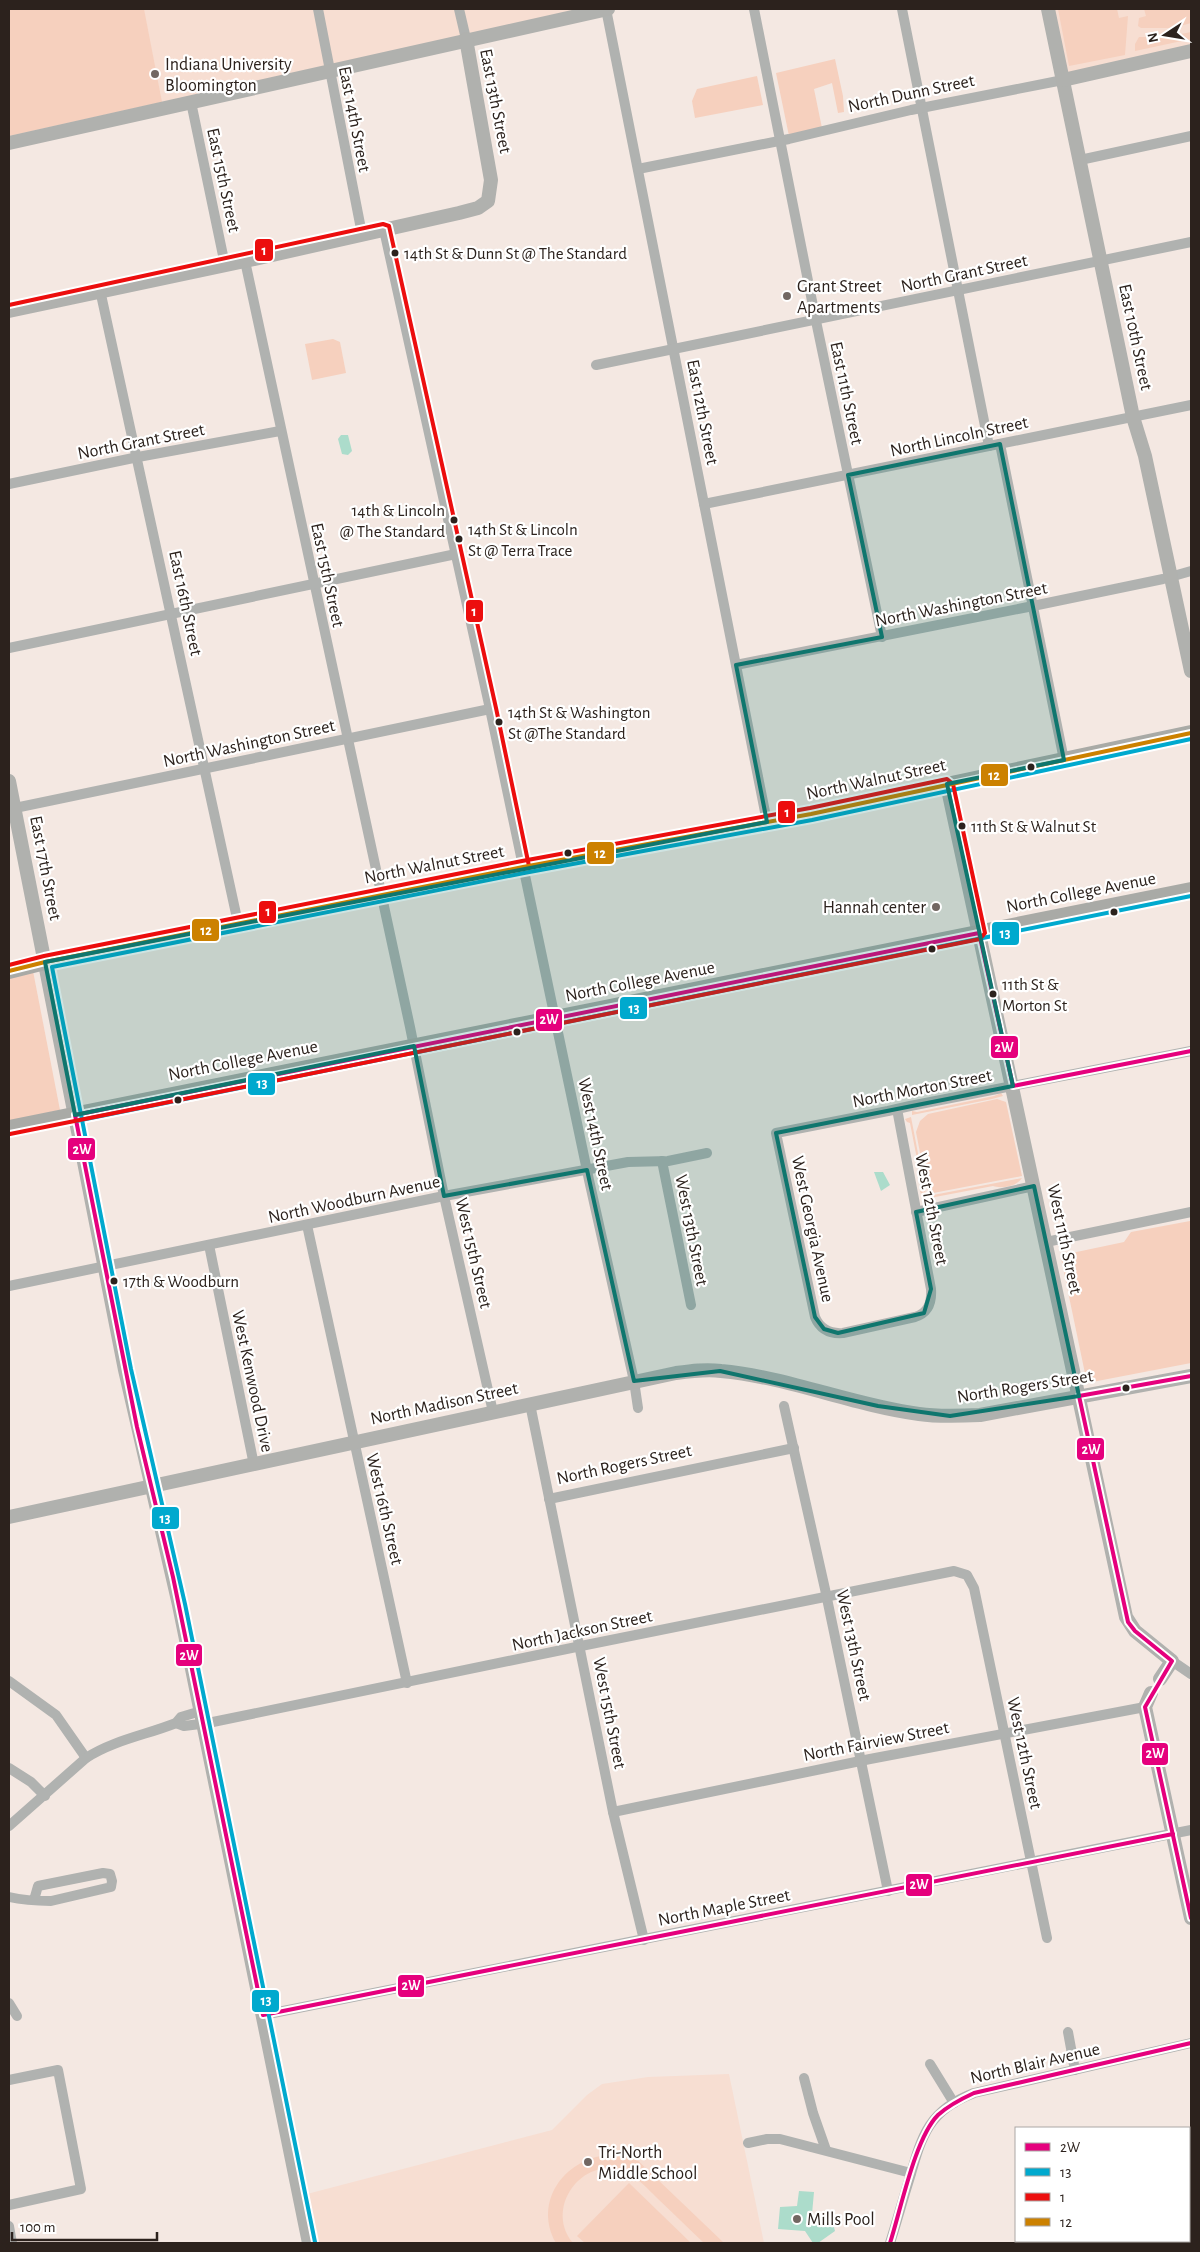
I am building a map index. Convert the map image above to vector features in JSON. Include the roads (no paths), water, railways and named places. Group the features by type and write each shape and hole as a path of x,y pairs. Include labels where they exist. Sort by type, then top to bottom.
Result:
{"main road":[{"name":"North Walnut Street","path":"9,971 45,962 382,894 767,822 1191,733"},
{"name":"North College Avenue","path":"9,1128 555,1017 684,994 1191,890"}],"street":[{"name":"East 14th Street","path":"318,9 362,234"},
{"name":"East 13th Street","path":"384,230 478,208 488,201 491,180 488,155 459,9"},
{"path":"9,143 607,9"},
{"name":"East 12th Street","path":"607,9 767,822"},
{"name":"East 11th Street","path":"754,9 816,321 882,636"},
{"path":"902,9 989,446"},
{"name":"East 10th Street","path":"1048,9 1133,417 1145,456 1191,671"},
{"name":"North Dunn Street","path":"638,169 780,141 1191,51"},
{"name":"East 15th Street","path":"191,102 225,265"},
{"path":"1080,160 1191,136"},
{"path":"9,311 384,230 523,867"},
{"name":"North Grant Street","path":"596,365 1191,242"},
{"name":"East 15th Street","path":"244,261 382,894"},
{"name":"East 16th Street","path":"100,290 138,457 238,924"},
{"name":"North Lincoln Street","path":"704,504 1191,405"},
{"name":"North Grant Street","path":"9,484 138,457 280,431"},
{"path":"1000,444 1064,760"},
{"path":"9,648 456,554"},
{"name":"North Washington Street","path":"736,665 1033,606 1171,577 1191,570"},
{"name":"North Washington Street","path":"15,808 205,770 490,709"},
{"name":"East 17th Street","path":"9,780 104,1267 151,1487 173,1577 309,2243"},
{"name":"West 11th Street","path":"947,785 1128,1622 1135,1631 1172,1661"},
{"name":"West 14th Street","path":"523,867 586,1170 634,1381 638,1408"},
{"name":"West 15th Street","path":"382,894 444,1196 493,1412"},
{"name":"North Morton Street","path":"776,1132 1191,1051"},
{"name":"West 12th Street","path":"897,1109 931,1289 930,1302 924,1313"},
{"name":"West Georgia Avenue","path":"776,1132 815,1317 824,1329 834,1333 843,1333 915,1317 924,1313"},
{"name":"North Woodburn Avenue","path":"9,1286 444,1196 628,1162 662,1161 707,1153"},
{"name":"West 13th Street","path":"662,1161 691,1305"},
{"path":"916,1212 1034,1186"},
{"path":"1046,1242 1191,1212"},
{"name":"West 16th Street","path":"307,1225 407,1683"},
{"name":"West Kenwood Drive","path":"209,1245 254,1465"},
{"name":"North Madison Street","path":"9,1517 634,1381 702,1370 747,1375"},
{"name":"North Rogers Street","path":"747,1375 878,1406 919,1414 950,1416 980,1414 1191,1376"},
{"name":"West 15th Street","path":"530,1404 581,1646 613,1812 644,1940"},
{"name":"West 13th Street","path":"784,1406 827,1597 888,1891"},
{"name":"North Rogers Street","path":"549,1499 794,1448"},
{"name":"North Jackson Street","path":"86,1758 122,1740 176,1723 181,1717 202,1717 407,1683 581,1646 954,1572 967,1575"},
{"name":"West 12th Street","path":"967,1575 974,1588 1047,1938"},
{"path":"1160,1680 1172,1661 1191,1674"},
{"path":"9,1681 56,1715 86,1758 45,1796 10,1824"},
{"path":"1151,1693 1145,1707 1191,1918"},
{"name":"North Fairview Street","path":"613,1812 861,1760 1145,1707"},
{"path":"9,1768 31,1782 45,1796"},
{"name":"North Maple Street","path":"262,2015 1191,1830"},
{"path":"9,1897 34,1900 51,1901 111,1887 110,1874 103,1873 38,1886 34,1900"},
{"path":"9,2003 17,2016"},
{"path":"1068,2032 1075,2070"},
{"name":"North Blair Avenue","path":"890,2243 920,2143 937,2116 954,2103 974,2093 1191,2043"},
{"path":"930,2064 954,2103"},
{"path":"9,2080 58,2070 81,2189 9,2205"},
{"path":"804,2078 813,2113 826,2150"},
{"path":"748,2143 767,2139 780,2139 911,2173"},
{"path":"9,2226 12,2243"}],"place":[{"name":"Indiana University Bloomington","path":"155,74"},
{"name":"14th St & Dunn St @ The Standard","path":"395,253"},
{"name":"Grant Street Apartments","path":"787,296"},
{"name":"14th & Lincoln @ The Standard","path":"454,520"},
{"name":"14th St & Lincoln St @ Terra Trace","path":"459,539"},
{"name":"14th St & Washington St @The Standard","path":"499,722"},
{"name":"11th St & Walnut St","path":"962,826"},
{"name":"Hannah center","path":"936,907"},
{"name":"11th St & Morton St","path":"993,994"},
{"name":"17th & Woodburn","path":"114,1281"},
{"name":"Tri-North Middle School","path":"588,2162"},
{"name":"Mills Pool","path":"797,2219"}]}
